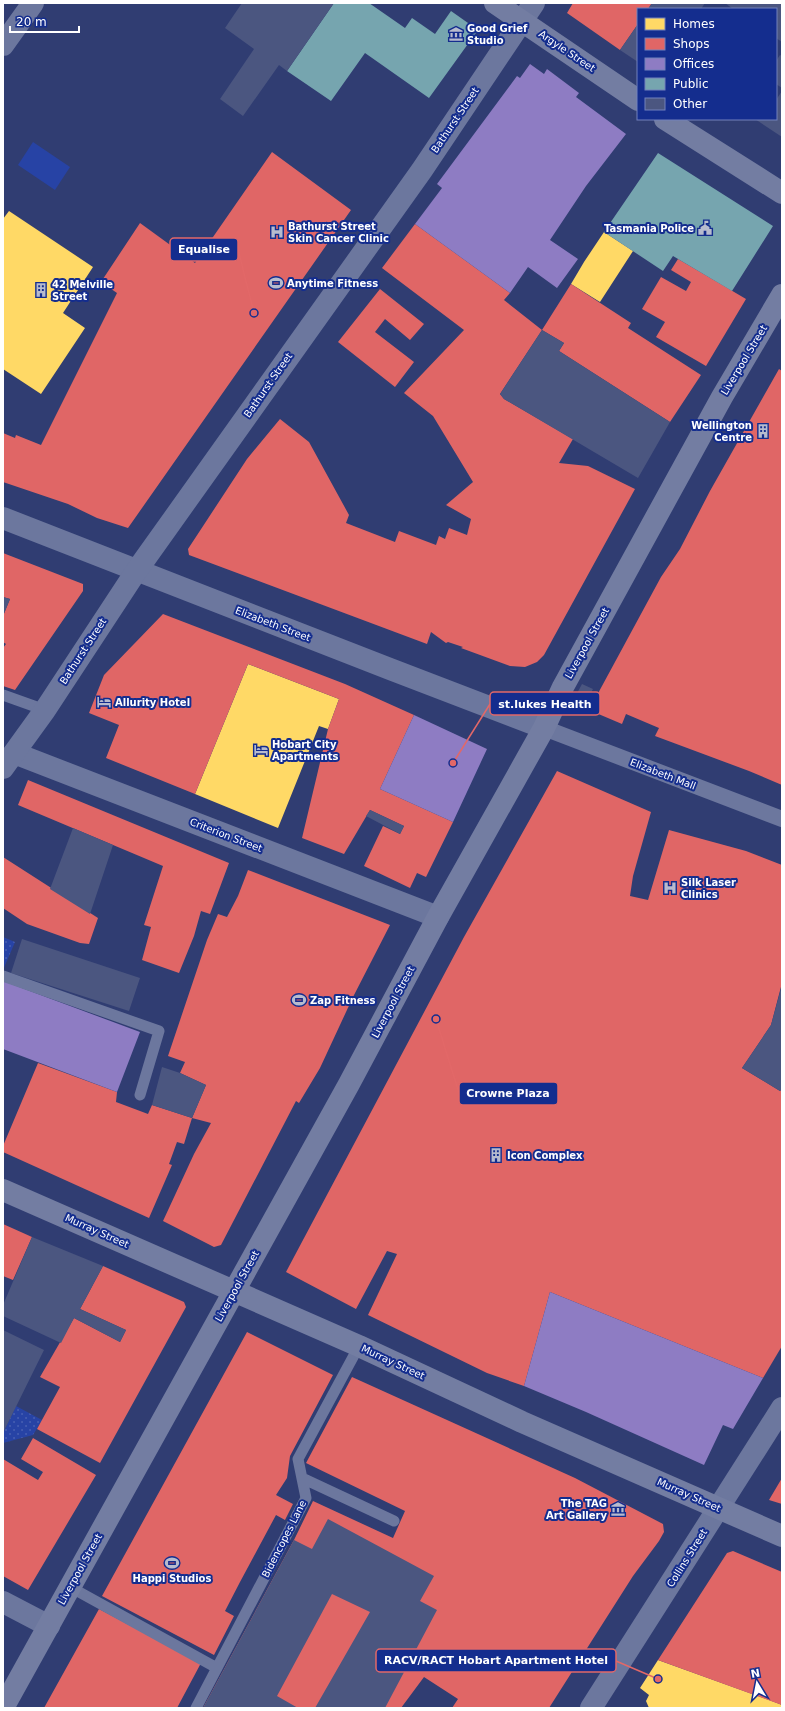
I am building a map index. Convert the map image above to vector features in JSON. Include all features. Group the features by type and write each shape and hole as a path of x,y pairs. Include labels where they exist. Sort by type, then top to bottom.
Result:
{"main road":[{"name":"Argyle Street","path":"495,3 637,99"},
{"path":"667,120 782,193"},
{"name":"Liverpool Street","path":"3,1708 349,1084 438,917 544,728 563,687 722,397 782,295"},
{"name":"Murray Street","path":"3,1190 359,1346 522,1422 782,1536"}],"street":[{"path":"3,45 33,3"},
{"name":"Bathurst Street","path":"8,760 45,710 137,570 418,175 534,3"},
{"name":"Elizabeth Street","path":"3,518 544,728"},
{"name":"Elizabeth Mall","path":"544,728 782,819"},
{"name":"Criterion Street","path":"8,760 438,917"},
{"name":"Collins Street","path":"591,1708 782,1408"},
{"path":"3,1602 49,1626"}],"lane":[{"path":"3,695 45,710"},
{"path":"3,976 159,1031 140,1095"},
{"name":"Bidencopes Lane","path":"196,1708 306,1498 298,1459 359,1346"},
{"path":"302,1478 394,1521"},
{"path":"70,1587 217,1668"}],"shaded area":[{"path":"33,142 70,167 55,190 18,165"},
{"path":"3,937 15,942 3,970"},
{"path":"16,1406 42,1420 33,1435 3,1443 3,1433"}],"building: Homes":[{"name":"42 Melville Street","path":"9,211 93,267 63,313 85,328 41,394 3,369 3,219"},
{"path":"604,232 633,251 600,302 571,284"},
{"name":"Hobart City Apartments","path":"248,664 339,699 328,729 319,726 278,828 195,794"},
{"path":"658,1660 777,1703 782,1705 782,1708 649,1708 646,1701 649,1695 640,1688"}],"building: Shops":[{"path":"573,3 652,3 649,8 637,8 637,25 620,50 567,13"},
{"path":"272,152 351,210 128,528 97,518 68,504 3,482 3,433 15,438 16,435 41,445 117,293 101,282 140,223 195,263"},
{"path":"415,224 510,293 504,300 542,330 500,394 504,399 573,439 559,463 588,466 635,489 544,655 537,662 525,667 510,666 461,648 463,647 448,642 446,643 431,632 427,644 189,555 188,549 247,459 280,419 309,442 349,515 346,523 395,542 399,531 436,545 439,536 445,539 449,528 467,535 471,519 446,505 473,482 433,416 404,393 464,330 382,268"},
{"path":"678,259 746,299 706,366 656,337 665,322 642,309 661,277 686,291 691,282 671,270"},
{"path":"571,284 631,323 628,328 701,375 670,422 559,351 564,343 542,330"},
{"path":"380,289 424,324 410,340 385,319 375,332 414,362 395,387 338,342"},
{"path":"779,369 782,371 782,785 655,736 659,728 626,714 622,724 589,710 661,577 680,549 710,491"},
{"path":"3,553 83,584 83,591 15,690 3,686 3,648 6,644 3,642 3,616 10,599 3,597"},
{"path":"163,614 345,684 414,715 380,789 453,822 426,877 417,873 410,888 364,866 383,826 400,834 404,826 370,810 344,854 302,838 328,729 339,699 248,664 195,794 106,758 119,725 89,713 104,675"},
{"path":"557,771 651,812 633,876 630,896 648,900 669,830 746,851 782,865 782,983 771,1025 742,1068 780,1091 782,1089 782,1346 763,1378 550,1292 524,1386 487,1373 368,1315 397,1254 387,1251 356,1309 286,1272 464,937"},
{"path":"28,780 229,863 210,914 201,911 194,936 179,973 142,960 151,927 144,925 163,866 18,805"},
{"path":"3,857 98,918 89,944 80,943 27,924 3,908"},
{"path":"248,870 390,925 353,997 320,1068 299,1103 296,1101 221,1245 214,1247 163,1221 194,1154 211,1123 192,1118 206,1085 180,1073 185,1062 168,1056 207,940 218,914 227,917 238,896"},
{"path":"38,1063 117,1092 116,1102 148,1114 152,1105 192,1118 184,1144 177,1142 169,1164 172,1165 149,1218 3,1152 3,1146"},
{"path":"3,1224 32,1237 13,1280 3,1276"},
{"path":"103,1266 184,1302 186,1307 100,1463 37,1429 60,1387 40,1377 74,1318 120,1342 126,1330 80,1309"},
{"path":"247,1332 333,1375 290,1456 287,1478 276,1495 293,1504 285,1520 276,1515 240,1582 225,1611 234,1616 214,1655 102,1596"},
{"path":"352,1377 575,1478 663,1524 664,1532 659,1541 633,1576 549,1708 452,1708 458,1699 424,1677 401,1708 203,1708 294,1540 313,1501 393,1538 405,1511 306,1463"},
{"path":"33,1438 96,1475 28,1590 3,1576 3,1459 38,1480 43,1472 21,1459"},
{"path":"782,1478 782,1504 769,1500"},
{"path":"733,1551 782,1572 782,1705 658,1660 727,1553"},
{"path":"99,1609 201,1663 177,1708 44,1708"}],"building: Offices":[{"path":"530,64 544,74 547,69 579,93 576,97 626,134 586,186 550,240 578,259 557,288 528,267 510,293 415,224 442,188 437,184 517,76 520,78"},
{"path":"414,715 487,749 453,822 380,789"},
{"path":"3,981 140,1032 117,1092 3,1049"},
{"path":"550,1292 763,1378 733,1429 723,1425 704,1465 524,1386"}],"building: Public":[{"path":"334,3 369,3 405,28 412,18 435,34 451,11 478,30 429,98 365,53 331,101 287,71"},
{"path":"658,153 773,226 732,291 673,256 663,271 604,232"}],"building: Other":[{"path":"242,3 334,3 287,71 279,65 243,116 220,99 254,49 225,28"},
{"path":"652,3 705,3 702,8 649,8"},
{"path":"725,3 782,3 782,42 777,39 777,8 732,8"},
{"path":"637,25 637,61 620,50"},
{"path":"780,55 782,56 782,88 777,85 777,60"},
{"path":"782,91 782,137 756,120 777,120 777,98"},
{"path":"542,330 564,343 559,351 670,422 638,478 504,399 500,394"},
{"path":"3,597 10,599 3,616"},
{"path":"582,684 593,689 585,704 574,699"},
{"path":"370,810 404,826 400,834 366,816"},
{"path":"73,828 113,845 90,914 50,889"},
{"path":"22,939 140,978 129,1011 11,973"},
{"path":"782,985 782,1089 780,1091 742,1068 771,1025"},
{"path":"162,1067 180,1073 206,1085 192,1118 152,1105"},
{"path":"32,1237 103,1266 80,1309 126,1330 120,1342 74,1318 61,1343 3,1316 3,1305"},
{"path":"3,1330 44,1350 3,1433"},
{"path":"328,1519 434,1576 420,1601 437,1610 385,1708 315,1708 370,1612 332,1594 277,1696 298,1708 203,1708 294,1540 312,1549"}],"place":[{"name":"Good Grief Studio","path":"456,34"},
{"name":"Tasmania Police","path":"705,228"},
{"name":"Bathurst Street Skin Cancer Clinic","path":"277,232"},
{"name":"Anytime Fitness","path":"276,283"},
{"name":"42 Melville Street","path":"41,290"},
{"name":"Equalise","path":"254,313"},
{"name":"Wellington Centre","path":"763,431"},
{"name":"Allurity Hotel","path":"104,702"},
{"name":"Hobart City Apartments","path":"261,750"},
{"name":"st.lukes Health","path":"453,763"},
{"name":"Silk Laser Clinics","path":"670,888"},
{"name":"Zap Fitness","path":"299,1000"},
{"name":"Crowne Plaza","path":"436,1019"},
{"name":"Icon Complex","path":"496,1155"},
{"name":"The TAG Art Gallery","path":"618,1509"},
{"name":"Happi Studios","path":"172,1563"},
{"name":"RACV/RACT Hobart Apartment Hotel","path":"658,1679"}]}
